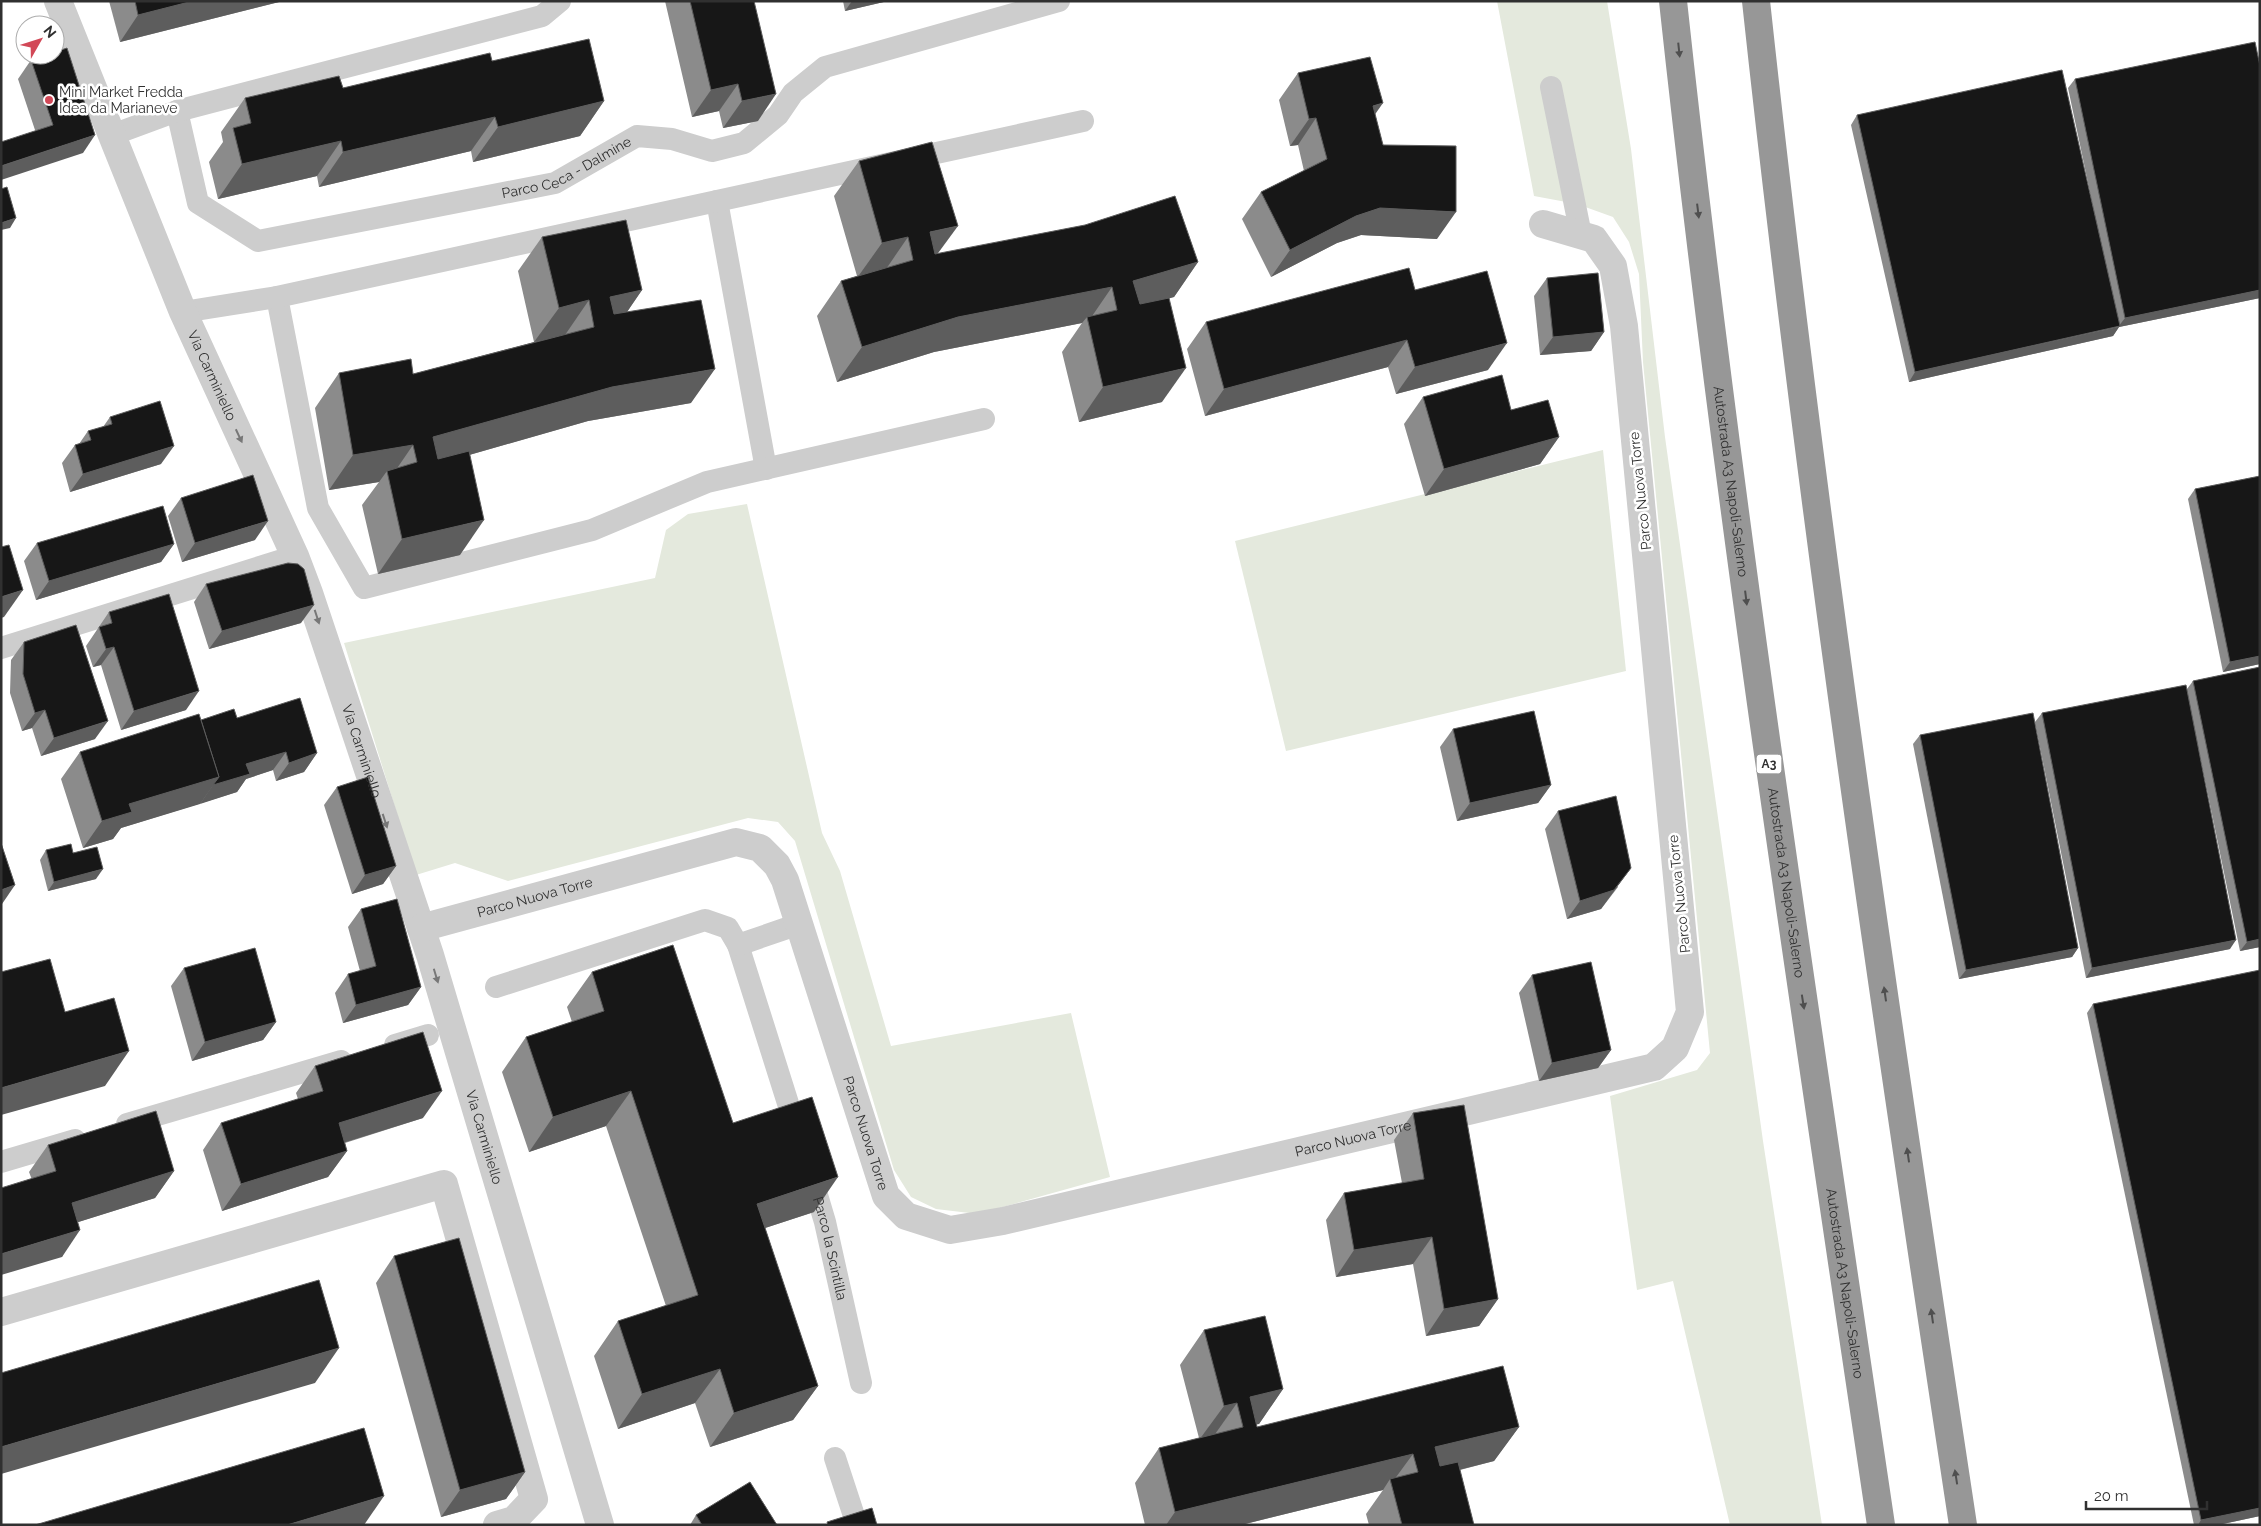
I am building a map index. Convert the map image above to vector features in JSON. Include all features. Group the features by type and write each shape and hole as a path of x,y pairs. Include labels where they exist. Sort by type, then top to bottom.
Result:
{"highway":[{"name":"Autostrada A3 Napoli-Salerno","path":"1673,1 1751,636 1787,899 1881,1525"},
{"path":"1756,1 1772,151 1828,597 1964,1525"}],"street":[{"name":"Via Carminiello","path":"58,1 182,312 294,556 309,593 421,928 600,1525"},
{"name":"Parco Nuova Torre","path":"421,928 736,842 760,848 777,865 785,880 886,1196 906,1216 950,1230 1003,1221 1654,1067 1675,1048 1690,1012 1624,326 1613,266 1594,239 1543,224"},
{"path":"1,1312 444,1184 534,1498 514,1520 497,1525"}],"lane":[{"path":"112,134 177,111 542,16 560,1"},
{"name":"Parco Ceca - Dalmine","path":"177,111 198,203 258,241 555,183 637,136 672,139 712,150 744,143 778,115 793,93 825,67 1059,1"},
{"path":"1551,86 1581,235"},
{"path":"182,312 277,297 1083,121"},
{"path":"717,201 766,469"},
{"path":"277,297 318,508 364,588 592,530 707,482 984,419"},
{"path":"1,648 294,556"},
{"name":"Parco la Scintilla","path":"496,987 705,920 728,928 738,945 825,1222 861,1383"},
{"path":"738,945 799,924"},
{"path":"1,1162 428,1035"},
{"path":"835,1458 857,1525"}],"shaded area":[{"path":"1497,1 1607,1 1631,149 1665,437 1763,1141 1822,1525 1730,1525 1673,1281 1637,1290 1610,1096 1697,1070 1710,1053 1643,362 1639,274 1629,242 1613,217 1577,204 1534,196"},
{"path":"1603,450 1626,671 1286,751 1235,541"},
{"path":"747,504 822,833 840,871 891,1046 1071,1013 1110,1177 978,1214 936,1209 911,1197 894,1170 795,841 778,822 748,818 508,881 455,863 416,875 344,643 655,578 666,530 688,514"}],"building":[{"path":"135,1 193,1 138,15"},
{"path":"690,1 754,1 776,94 742,101 738,84 711,90"},
{"path":"589,39 604,101 498,127 495,117 343,152 341,141 242,164 233,128 251,123 245,98 339,76 343,88 490,53 492,61"},
{"path":"2255,42 2260,66 2260,290 2125,318 2075,79"},
{"path":"67,48 95,135 1,166 1,142 53,125 33,65 65,65 65,49"},
{"path":"1370,57 1383,103 1373,106 1383,145 1456,146 1456,212 1380,208 1356,216 1290,250 1261,192 1327,159 1316,118 1309,119 1298,73"},
{"path":"2062,70 2120,326 1915,372 1857,115"},
{"path":"932,142 958,226 930,232 935,254 1085,225 1175,196 1198,262 1133,281 1140,304 1169,298 1186,368 1103,387 1087,317 1117,310 1112,287 958,317 862,347 841,281 913,260 908,237 882,243 859,161"},
{"path":"7,187 16,218 1,223 1,189"},
{"path":"626,220 642,290 610,297 614,314 701,300 715,369 612,387 433,437 438,459 469,451 484,520 402,539 387,471 417,462 413,445 353,455 339,373 411,359 413,374 594,327 589,300 559,308 542,237"},
{"path":"1409,268 1415,290 1487,271 1507,343 1415,367 1407,340 1224,389 1206,322"},
{"path":"1598,273 1604,332 1553,337 1547,278"},
{"path":"1502,375 1511,410 1548,400 1559,437 1444,469 1423,397"},
{"path":"160,401 174,446 83,474 75,445 91,440 88,431 112,424 110,417"},
{"path":"253,475 268,521 195,543 181,498"},
{"path":"2260,476 2260,656 2230,662 2195,489"},
{"path":"163,506 174,544 49,581 37,543"},
{"path":"9,545 23,590 1,597 1,547"},
{"path":"288,563 298,564 304,569 314,605 222,631 206,584"},
{"path":"169,594 199,691 134,711 114,647 106,649 99,627 112,623 109,612"},
{"path":"76,625 108,721 54,738 45,710 35,713 23,674 24,642"},
{"path":"2260,667 2260,939 2247,942 2193,681"},
{"path":"2186,685 2236,940 2092,968 2042,713"},
{"path":"300,698 317,753 289,763 286,752 246,764 250,774 213,785 219,777 201,720 234,709 237,718"},
{"path":"1534,711 1551,785 1470,803 1453,729"},
{"path":"2033,713 2078,948 1966,970 1920,735"},
{"path":"199,714 219,777 129,804 132,812 102,821 80,752"},
{"path":"368,777 396,866 365,875 337,787"},
{"path":"1616,796 1631,868 1614,890 1580,901 1558,811"},
{"path":"1,843 15,885 1,890"},
{"path":"71,844 73,853 97,847 103,869 54,882 46,850"},
{"path":"397,899 421,987 356,1005 348,974 376,966 361,909"},
{"path":"673,945 733,1123 812,1097 838,1177 757,1204 818,1386 734,1413 720,1369 642,1394 618,1321 698,1295 631,1091 553,1117 526,1037 604,1011 592,972"},
{"path":"255,948 276,1022 205,1042 184,968"},
{"path":"50,959 65,1012 114,998 129,1051 1,1088 1,972"},
{"path":"1591,962 1611,1050 1552,1063 1532,975"},
{"path":"2260,970 2260,1508 2201,1520 2093,1004"},
{"path":"423,1032 442,1091 339,1123 347,1151 241,1184 221,1123 323,1091 315,1066"},
{"path":"1464,1105 1498,1299 1444,1309 1432,1237 1354,1250 1344,1193 1424,1179 1413,1113"},
{"path":"156,1111 174,1171 72,1203 80,1230 1,1254 1,1188 56,1171 48,1145"},
{"path":"459,1238 525,1472 460,1490 394,1256"},
{"path":"319,1280 339,1348 1,1447 1,1373"},
{"path":"1265,1316 1283,1389 1250,1397 1257,1427 1503,1366 1519,1427 1435,1447 1440,1466 1458,1462 1474,1525 1402,1525 1390,1479 1418,1472 1413,1454 1175,1512 1159,1448 1243,1427 1237,1403 1224,1406 1204,1330"},
{"path":"364,1428 384,1496 287,1525 35,1525"},
{"path":"750,1482 777,1525 702,1525 696,1515"},
{"path":"872,1508 877,1525 828,1525 827,1522"}],"place":[{"name":"Mini Market Fredda Idea da Marianeve","path":"49,100"}]}
